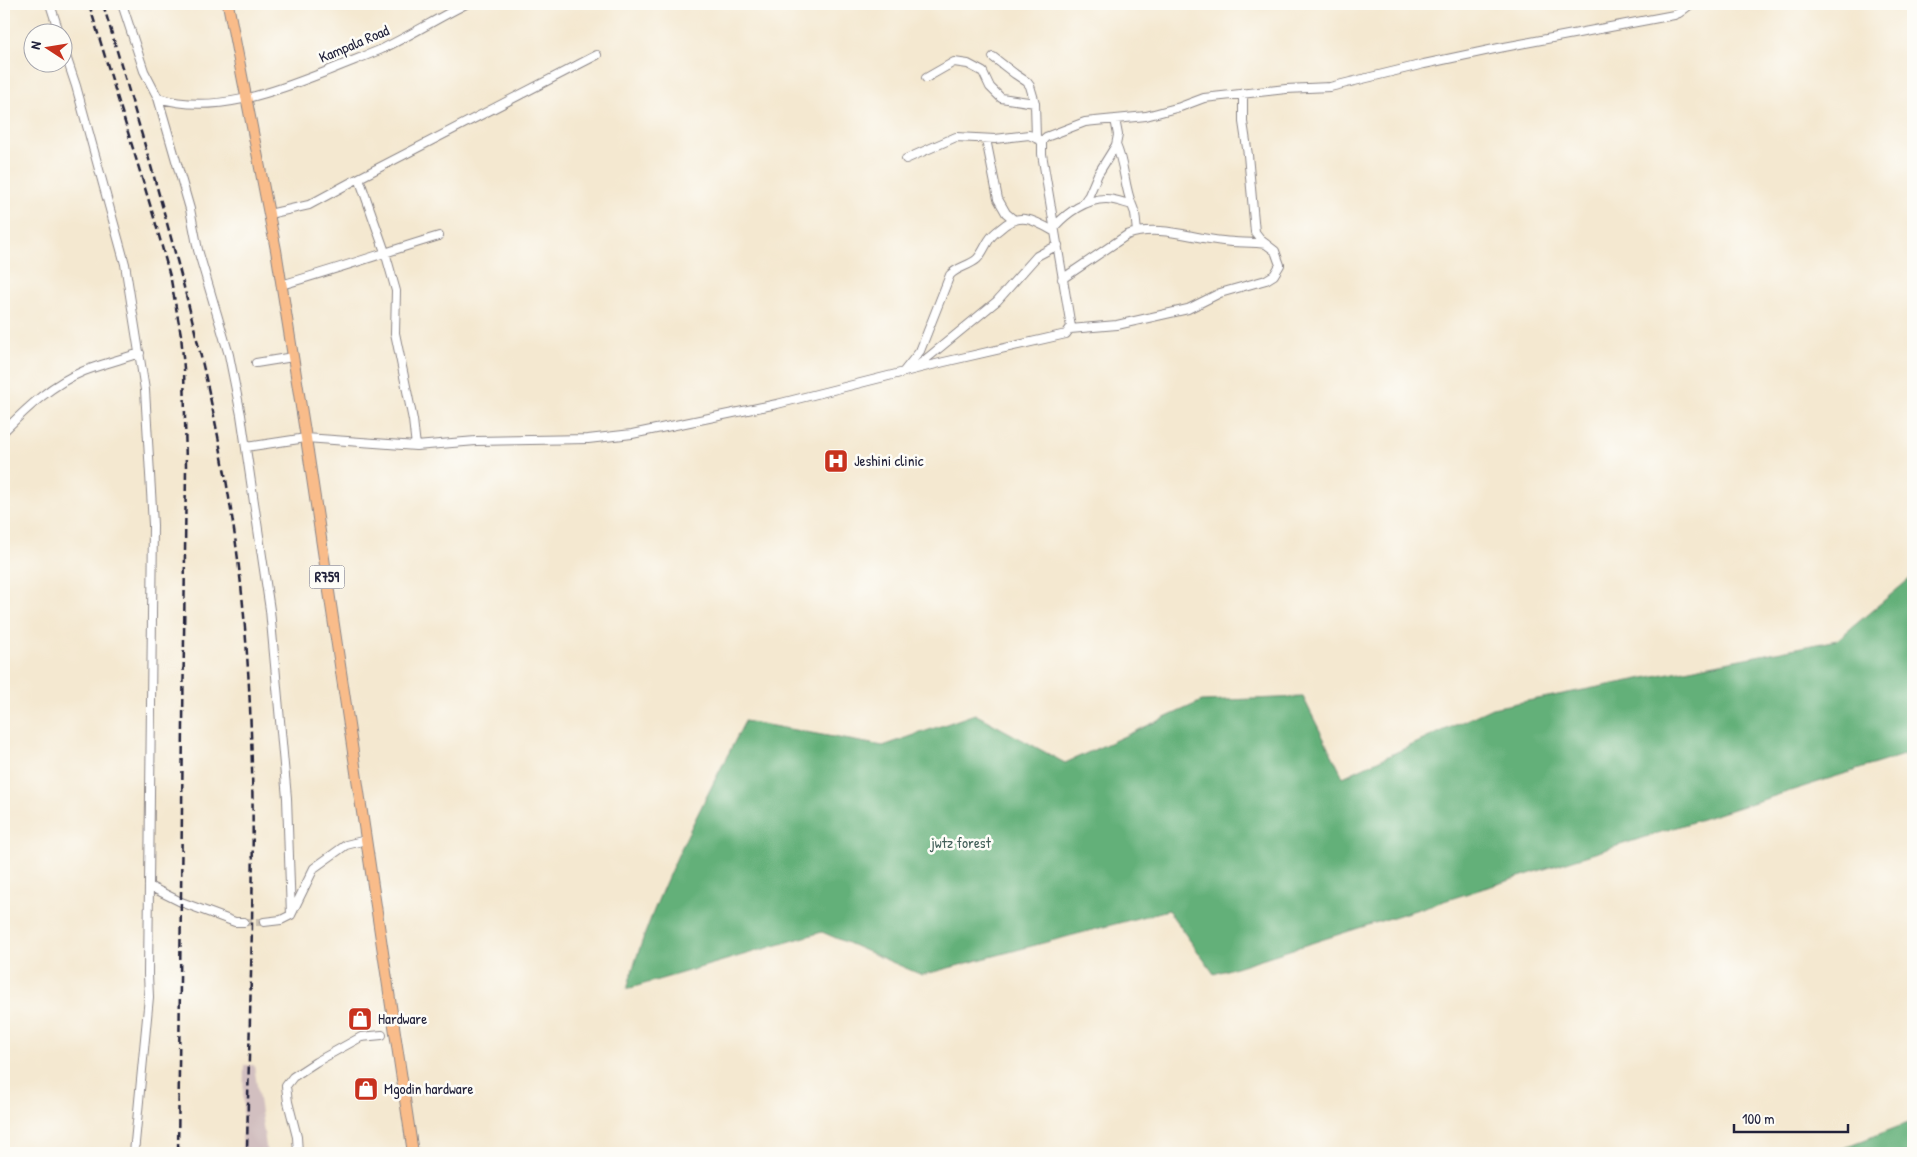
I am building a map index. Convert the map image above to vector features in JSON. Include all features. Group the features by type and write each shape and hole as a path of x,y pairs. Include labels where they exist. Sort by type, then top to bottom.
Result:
{"main road":[{"name":"R759","path":"228,4 269,214 293,357 414,1153"}],"street":[{"path":"50,4 56,22"},
{"path":"122,4 144,72 158,98 190,209 198,250 229,354 246,447 270,610 286,798 291,915"},
{"name":"Kampala Road","path":"158,98 176,103 247,99 291,85 383,48 466,4"},
{"path":"1039,140 1086,122 1146,116 1204,98 1243,93 1330,87 1499,48 1667,16 1679,13 1691,4"},
{"path":"269,214 309,205 597,55"},
{"path":"993,57 1027,82 1035,103 1039,140 1058,245 1070,330"},
{"path":"926,78 954,62 968,64 980,69 990,88 1001,98 1035,103"},
{"path":"70,72 125,264 145,390 153,525 148,886 149,997 134,1153"},
{"path":"246,447 306,438 416,446 476,441 588,439 632,434 777,404 914,369 1066,334 1070,330 1117,325 1188,309 1220,293 1266,280 1274,275 1280,265 1275,251 1258,237 1254,226 1248,155 1243,122 1243,93"},
{"path":"1080,207 1089,195 1098,174 1116,145 1118,136 1115,119"},
{"path":"906,159 956,137 986,139 1029,135 1039,140"},
{"path":"986,139 998,199 1006,213 1013,219"},
{"path":"1116,145 1123,162 1127,186 1135,213 1137,232"},
{"path":"359,178 385,252 396,291 395,333 413,420 416,446"},
{"path":"1055,229 1070,212 1091,202 1106,199 1132,205"},
{"path":"904,372 920,351 950,275 954,271 971,264 978,258 989,239 1013,219 1019,218 1034,221 1055,229"},
{"path":"1062,279 1127,235 1137,232 1158,232 1224,241 1267,244"},
{"path":"281,285 337,270 385,252 439,236"},
{"path":"914,369 997,300 1037,256 1058,245"},
{"path":"4,431 39,398 69,378 85,371 140,354"},
{"path":"256,364 293,357"},
{"path":"264,922 281,920 291,915 314,868 346,845 366,840"},
{"path":"148,886 198,909 234,922 244,922"},
{"path":"298,1153 297,1137 286,1086 293,1077 316,1062 361,1038 382,1035"}],"shaded area":[{"path":"244,1065 254,1065 267,1153 242,1153"}],"green space":[{"name":"jwtz forest","path":"1913,576 1913,752 1214,974 1168,910 922,975 822,932 627,989 650,920 664,886 695,819 745,721 883,746 975,714 1065,763 1202,701 1303,697 1343,777 1492,708 1837,640"},
{"path":"1913,1121 1913,1153 1830,1153"}],"tunnel":[{"path":"244,922 264,922"}],"railway":[{"path":"89,4 171,280 181,335 184,368 186,466 178,1153"},
{"path":"103,4 146,147 203,364 231,511 241,585 251,727 253,869 247,1153"}],"place":[{"name":"Jeshini clinic","path":"836,461"},
{"name":"Hardware","path":"360,1019"},
{"name":"Mgodin hardware","path":"366,1089"}]}
